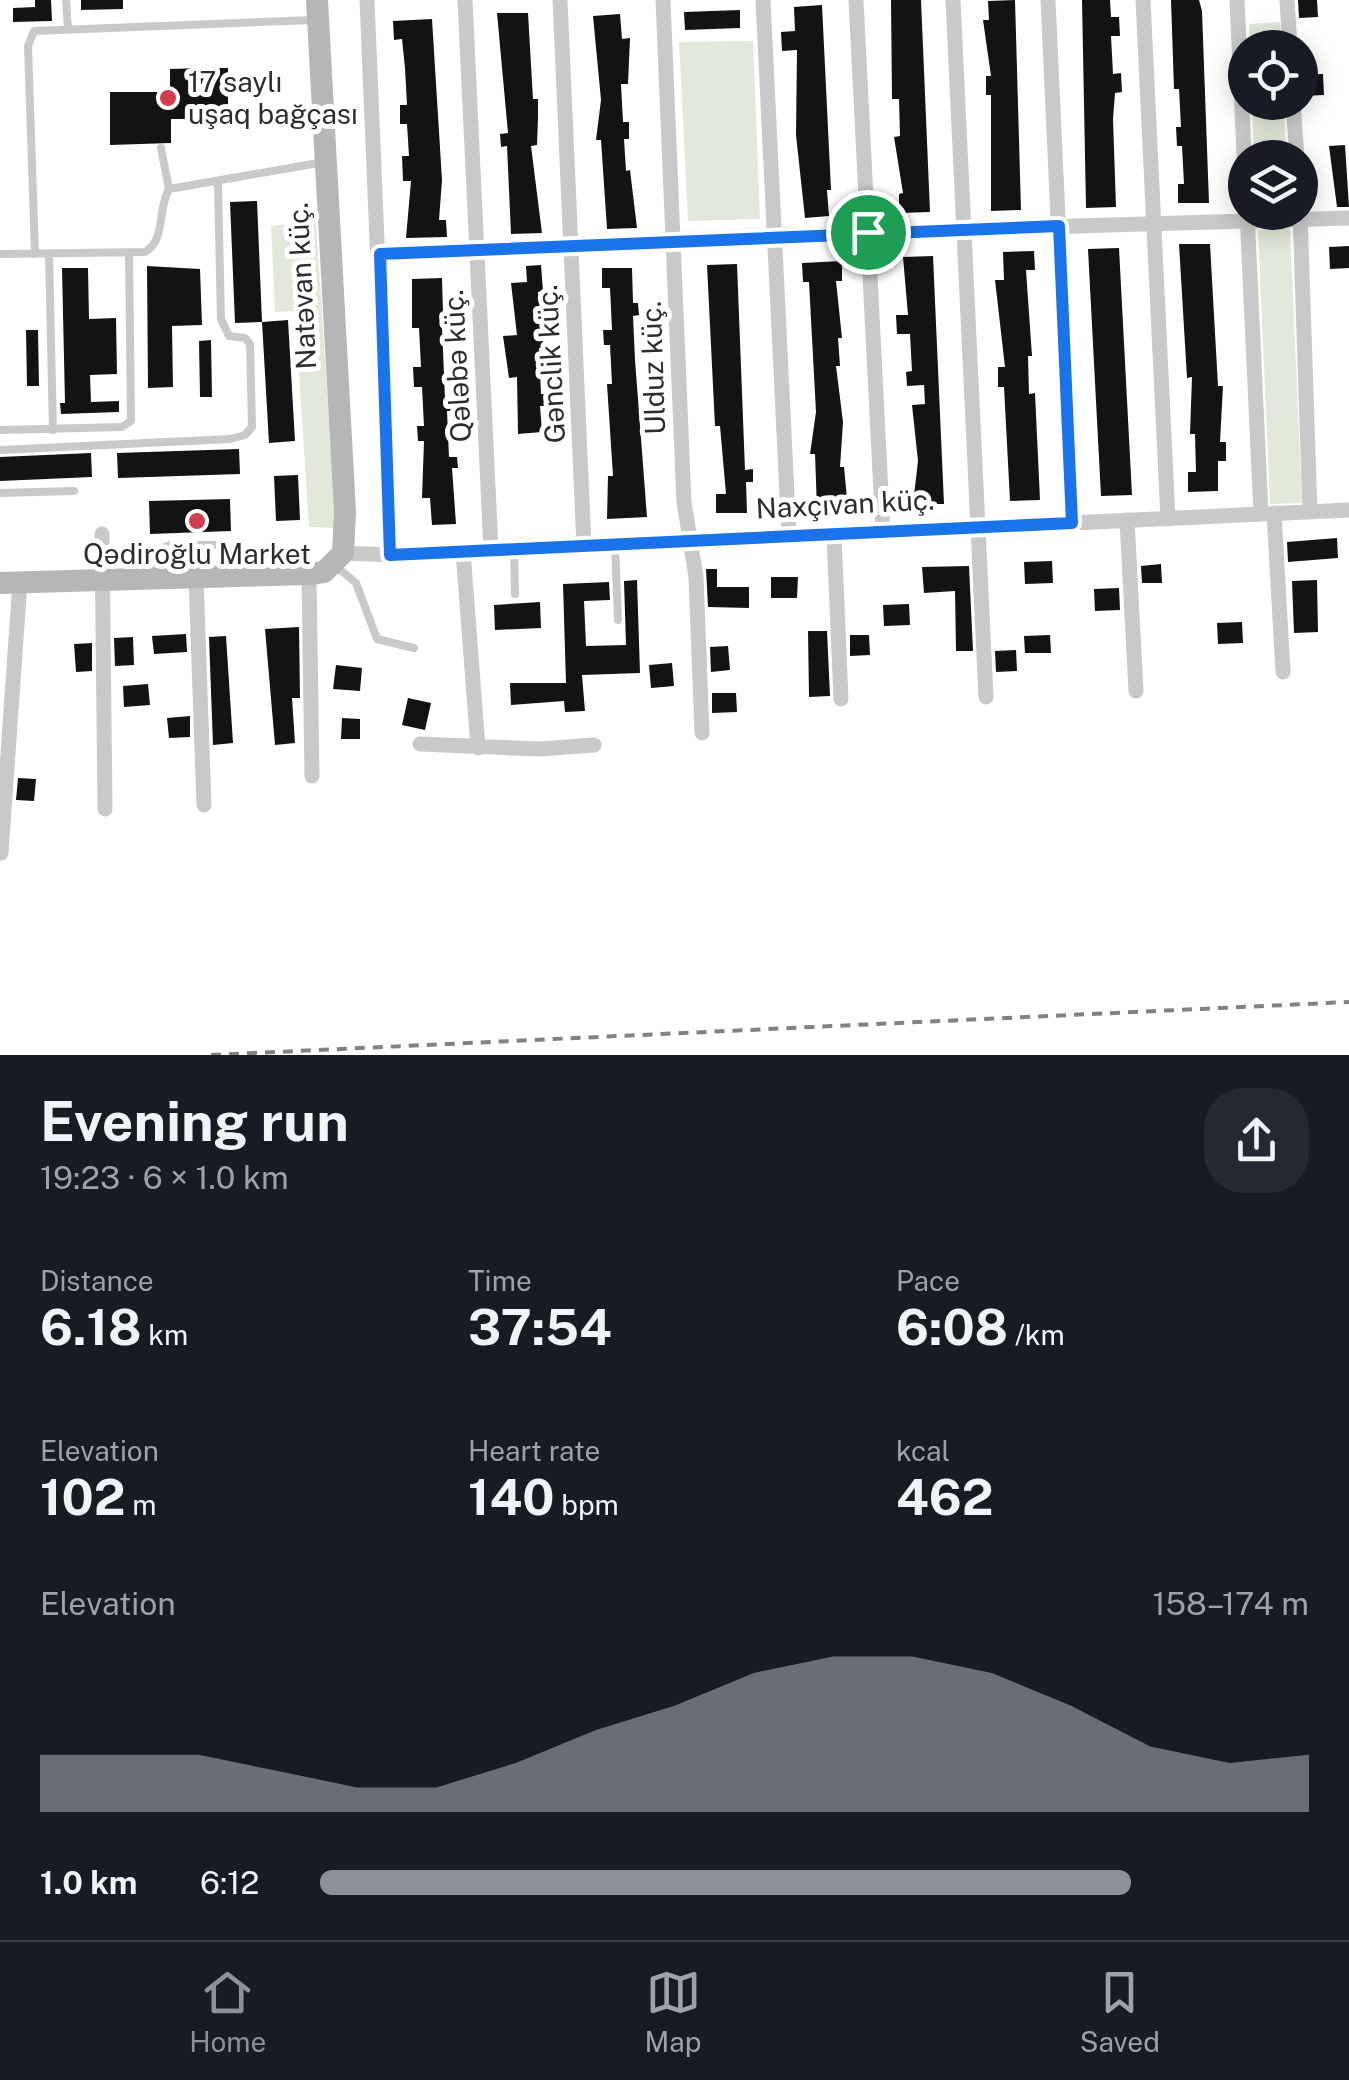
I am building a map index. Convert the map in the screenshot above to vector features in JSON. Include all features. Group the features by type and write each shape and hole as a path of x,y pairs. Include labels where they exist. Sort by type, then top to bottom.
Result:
{"street":[{"path":"317,7 334,0"},
{"path":"368,0 390,555"},
{"name":"Qələbə küç.","path":"465,0 491,550"},
{"name":"Gənclik küç.","path":"560,0 584,546"},
{"name":"Ulduz küç.","path":"663,0 684,502 696,577 702,733"},
{"path":"763,0 789,536"},
{"path":"856,0 883,532"},
{"path":"953,0 986,697"},
{"path":"1048,0 1072,523"},
{"path":"1143,0 1168,519"},
{"path":"1237,0 1243,140"},
{"path":"1288,0 1289,30"},
{"name":"Natəvan küç.","path":"317,7 345,512 338,559"},
{"path":"1318,217 1349,218"},
{"path":"380,254 1228,218"},
{"path":"1248,230 1267,514 1283,672"},
{"path":"1300,230 1310,512"},
{"name":"Naxçıvan küç.","path":"10,582 309,574 338,559 390,555 1349,510"},
{"path":"1127,520 1136,692"},
{"path":"102,534 105,808"},
{"path":"834,535 842,699"},
{"path":"462,552 478,748"},
{"path":"309,574 312,776"},
{"path":"196,577 204,805"},
{"path":"1,853 10,582"},
{"path":"420,744 478,748 594,745"}],"lane":[{"path":"66,0 68,29"},
{"path":"35,254 28,46 34,32 317,7"},
{"path":"0,254 128,253 145,252 155,246 170,189 161,148"},
{"path":"170,189 324,162"},
{"path":"0,450 230,439 244,435 252,427 250,344 244,338 229,336 222,319 218,186"},
{"path":"0,430 122,427 131,421 128,253"},
{"path":"50,254 53,430"},
{"path":"0,493 74,491"},
{"path":"146,578 156,551 162,546 216,543 228,548 236,576"},
{"path":"615,544 618,620"},
{"path":"514,549 515,594"},
{"path":"338,559 356,583 377,638 414,648"}],"green space":[{"path":"1280,22 1281,30 1249,30 1249,24"},
{"path":"753,41 760,219 688,221 679,42"},
{"path":"1253,120 1285,120 1285,140 1253,140"},
{"path":"316,221 336,528 309,527 295,311 275,312 271,226"},
{"path":"1258,230 1290,230 1302,503 1270,504"}],"building":[{"path":"35,0 51,0 52,21 13,22 13,8 35,7"},
{"path":"81,0 123,0 123,9 81,10"},
{"path":"891,0 921,0 930,212 899,213 899,194 903,193 894,137 900,136 899,99 892,99"},
{"path":"1015,0 1021,210 991,211 991,95 986,95 986,76 991,76 983,20 989,20 988,1"},
{"path":"1082,0 1110,0 1111,17 1119,17 1120,36 1111,36 1113,74 1121,73 1122,92 1115,93 1113,119 1116,207 1086,208"},
{"path":"1171,0 1199,0 1202,11 1209,203 1178,203 1178,184 1184,184 1182,146 1177,146 1176,127 1181,127 1179,89 1174,89"},
{"path":"1298,0 1317,0 1318,17 1299,18"},
{"path":"822,5 829,216 805,218 796,135 797,50 782,51 781,32 795,31 794,7"},
{"path":"740,10 740,28 685,30 684,12"},
{"path":"497,13 528,13 533,99 538,99 537,145 531,146 542,233 511,234 507,146 501,147 500,134 508,133"},
{"path":"620,14 622,39 630,38 628,84 621,84 623,122 629,122 629,139 624,139 626,171 630,170 637,228 607,229 601,140 596,140 601,100 593,16"},
{"path":"432,19 442,180 439,220 446,220 447,237 406,238 411,181 403,181 402,156 409,156 407,124 400,124 400,105 407,105 405,68 402,39 394,40 393,21"},
{"path":"228,68 228,119 171,119 171,143 110,145 110,92 170,92 170,69"},
{"path":"1318,74 1323,74 1324,95 1318,95"},
{"path":"1345,145 1349,207 1337,207 1329,146"},
{"path":"257,201 262,322 235,323 230,202"},
{"path":"1179,244 1210,244 1218,386 1223,386 1220,442 1226,442 1226,461 1218,461 1218,491 1188,492 1188,472 1196,472 1195,434 1190,434 1192,377 1187,378"},
{"path":"1349,246 1349,268 1330,269 1329,247"},
{"path":"1119,248 1132,495 1101,496 1088,249"},
{"path":"1034,251 1035,270 1026,270 1032,356 1028,356 1029,394 1035,393 1040,500 1010,501 1004,387 998,387 998,367 1005,367 995,280 1004,280 1003,252"},
{"path":"933,256 944,504 913,504 918,461 912,405 925,404 924,385 907,386 906,372 912,371 910,334 897,334 896,315 908,315 903,257"},
{"path":"842,261 842,281 836,281 842,338 838,338 840,366 836,366 843,422 840,467 844,467 848,509 817,509 815,454 810,454 816,412 809,282 803,282 802,263"},
{"path":"737,264 745,470 753,469 753,482 746,482 747,513 716,513 716,494 726,494 720,426 715,426 707,265"},
{"path":"541,265 543,291 538,292 544,348 539,348 541,394 546,394 546,406 540,406 542,432 518,434 517,377 509,378 503,336 517,335 511,283 527,282 526,266"},
{"path":"147,266 200,269 202,325 172,326 173,387 148,388"},
{"path":"62,268 88,268 89,319 116,318 117,374 90,375 91,402 119,401 119,412 61,414 60,403 65,403"},
{"path":"602,268 632,268 633,303 638,303 639,315 633,316 647,517 607,519 608,476 613,476 607,384 612,384 610,345 604,345 603,330 612,330 610,288 602,288"},
{"path":"442,278 443,312 459,312 459,327 442,327 445,399 450,399 451,411 447,411 449,457 457,457 458,468 452,468 456,524 432,525 430,498 422,498 424,441 418,441 417,426 424,426 422,387 414,387 413,367 421,367 419,328 412,328 412,279"},
{"path":"288,320 295,441 269,443 262,322"},
{"path":"26,330 38,330 39,386 27,386"},
{"path":"211,340 212,397 200,397 199,341"},
{"path":"239,449 240,474 118,478 117,453"},
{"path":"91,453 92,477 0,481 0,457"},
{"path":"298,475 300,520 276,521 274,476"},
{"path":"230,499 231,531 150,534 149,501"},
{"path":"1337,538 1338,558 1288,562 1287,542"},
{"path":"1052,561 1053,583 1025,584 1024,562"},
{"path":"1161,564 1162,583 1142,583 1141,566"},
{"path":"969,566 973,651 956,651 955,591 924,593 922,567"},
{"path":"706,569 717,569 717,587 749,587 749,608 708,607"},
{"path":"771,577 798,577 797,598 771,598"},
{"path":"637,580 640,673 582,675 585,711 565,712 564,701 511,705 510,683 566,683 563,584 609,582 610,600 584,601 586,646 626,645 624,581"},
{"path":"1317,580 1318,632 1294,633 1292,581"},
{"path":"1119,588 1120,610 1095,611 1094,589"},
{"path":"540,602 541,628 495,630 494,605"},
{"path":"909,604 910,625 884,626 883,605"},
{"path":"1242,622 1243,643 1218,644 1217,623"},
{"path":"299,627 300,698 292,698 295,743 275,745 265,629"},
{"path":"808,631 827,631 830,696 809,697"},
{"path":"186,634 187,652 154,654 152,636"},
{"path":"850,635 869,635 870,655 850,656"},
{"path":"1050,635 1051,653 1025,653 1024,636"},
{"path":"226,636 233,743 213,745 209,637"},
{"path":"133,637 134,665 115,666 114,638"},
{"path":"92,643 92,671 76,672 74,644"},
{"path":"728,646 730,670 711,672 710,647"},
{"path":"1016,650 1017,671 996,672 995,651"},
{"path":"672,663 674,686 651,688 649,665"},
{"path":"336,665 362,668 360,691 333,689"},
{"path":"148,684 150,705 124,707 123,686"},
{"path":"712,693 736,693 737,712 712,713"},
{"path":"408,698 431,703 425,730 402,725"},
{"path":"190,716 190,737 169,738 167,718"},
{"path":"342,718 360,719 360,739 341,739"},
{"path":"18,778 36,779 34,801 16,800"}],"railway":[{"path":"211,1055 1349,1002"}],"place":[{"name":"17 saylı uşaq bağçası","path":"168,98"},
{"name":"Qədiroğlu Market","path":"197,521"}],"route":[{"path":"1059,226 1072,523 390,555 380,254 868,232 1059,226"}]}
